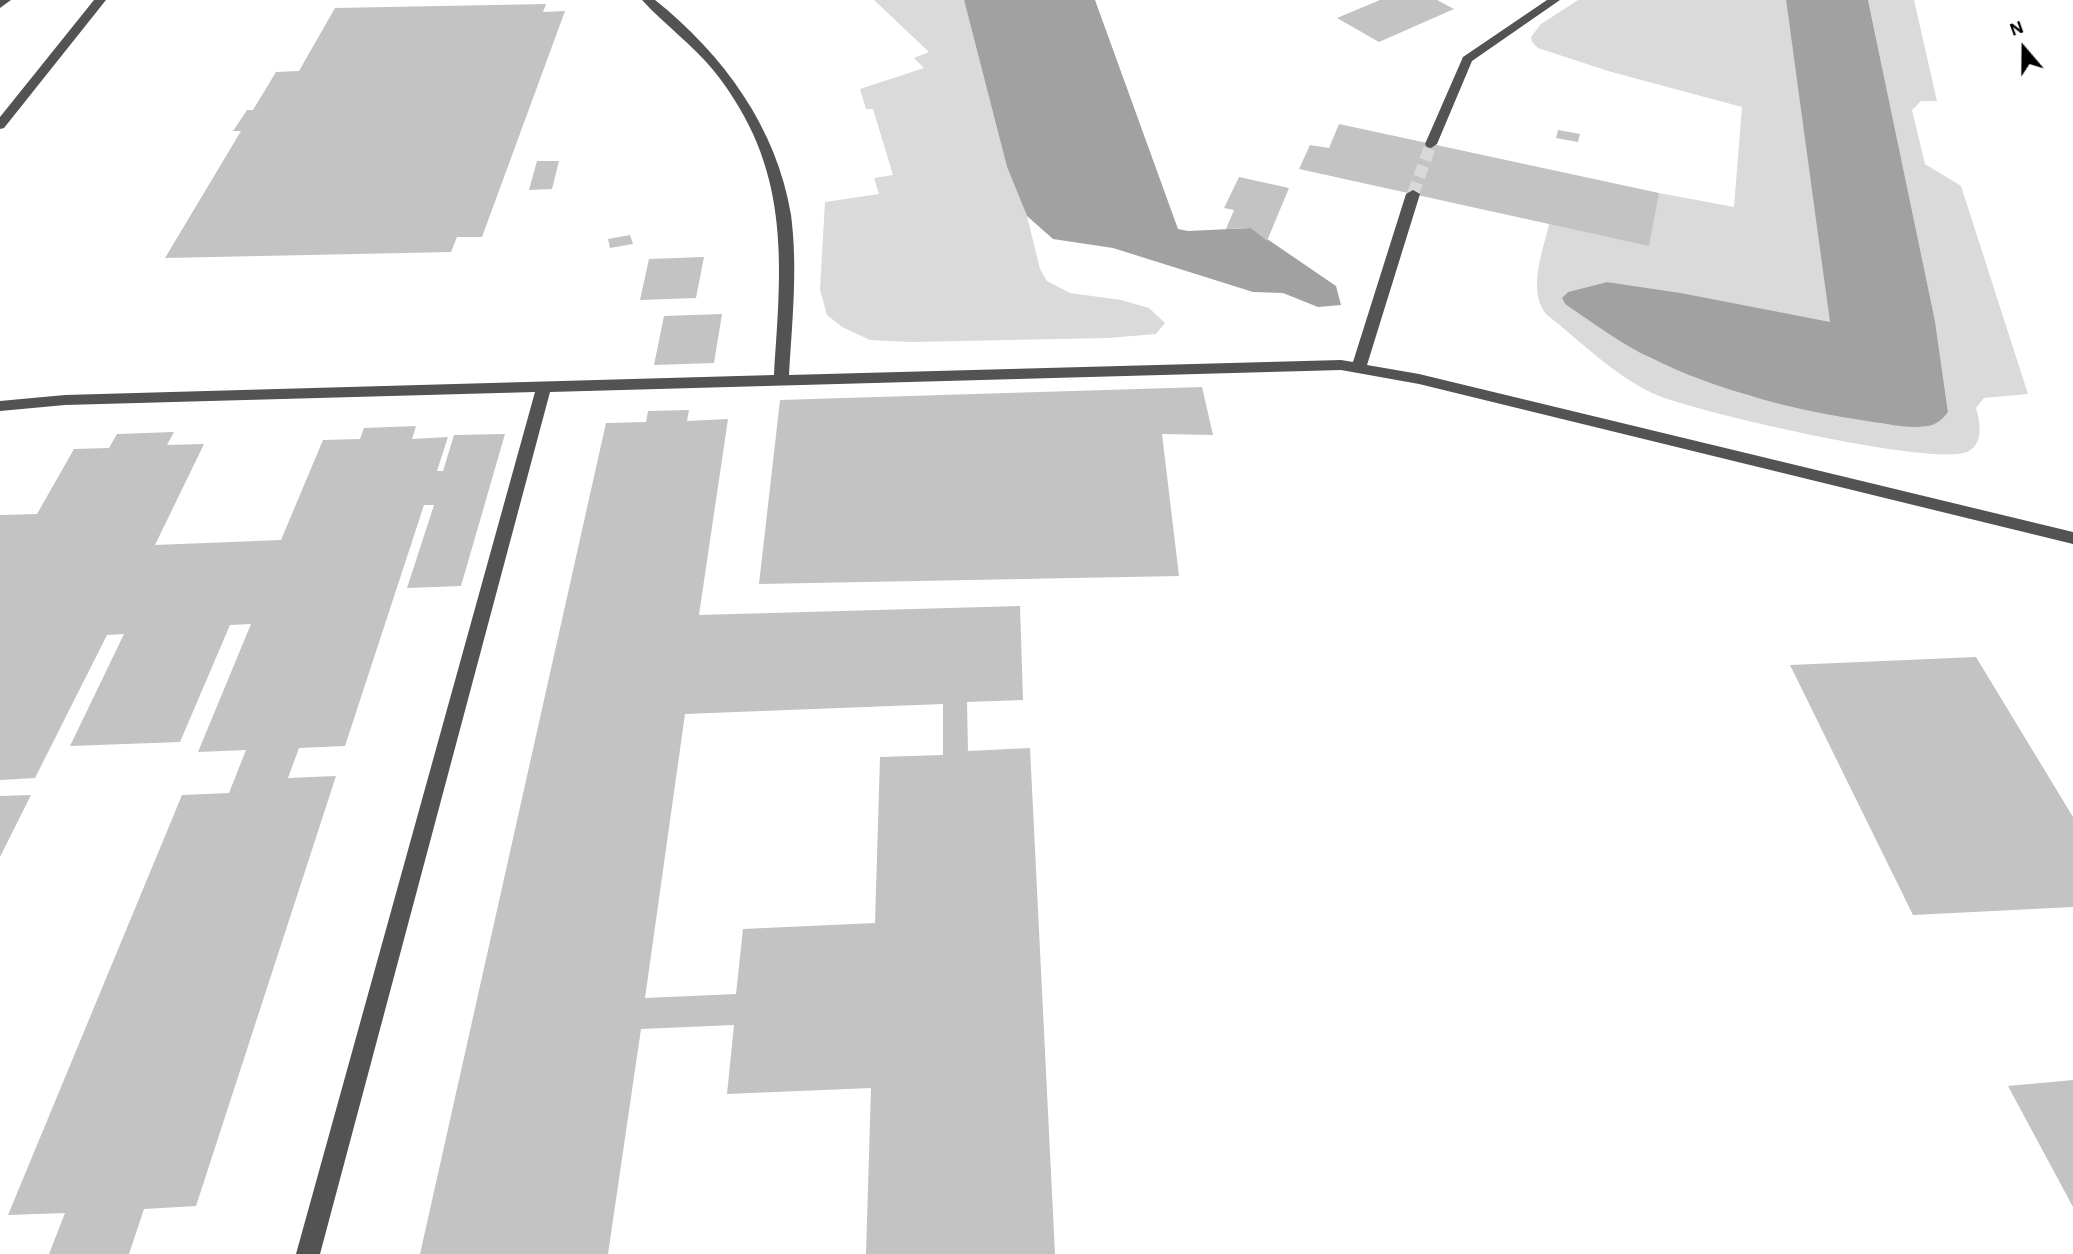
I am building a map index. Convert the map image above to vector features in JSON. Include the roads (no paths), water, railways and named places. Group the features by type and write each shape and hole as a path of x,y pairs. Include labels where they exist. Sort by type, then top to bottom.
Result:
{"street":[{"path":"0,5 5,0"},
{"path":"0,125 100,0"},
{"path":"648,0 689,37 727,79 762,134 775,165 783,207 788,275 781,379"},
{"path":"1431,144 1467,59 1554,0"},
{"path":"1359,368 1413,194"},
{"path":"0,406 65,400 1298,364 1359,368 1419,379 2073,538"},
{"path":"308,1254 544,386"}],"tunnel":[{"path":"1413,194 1431,144"}]}
